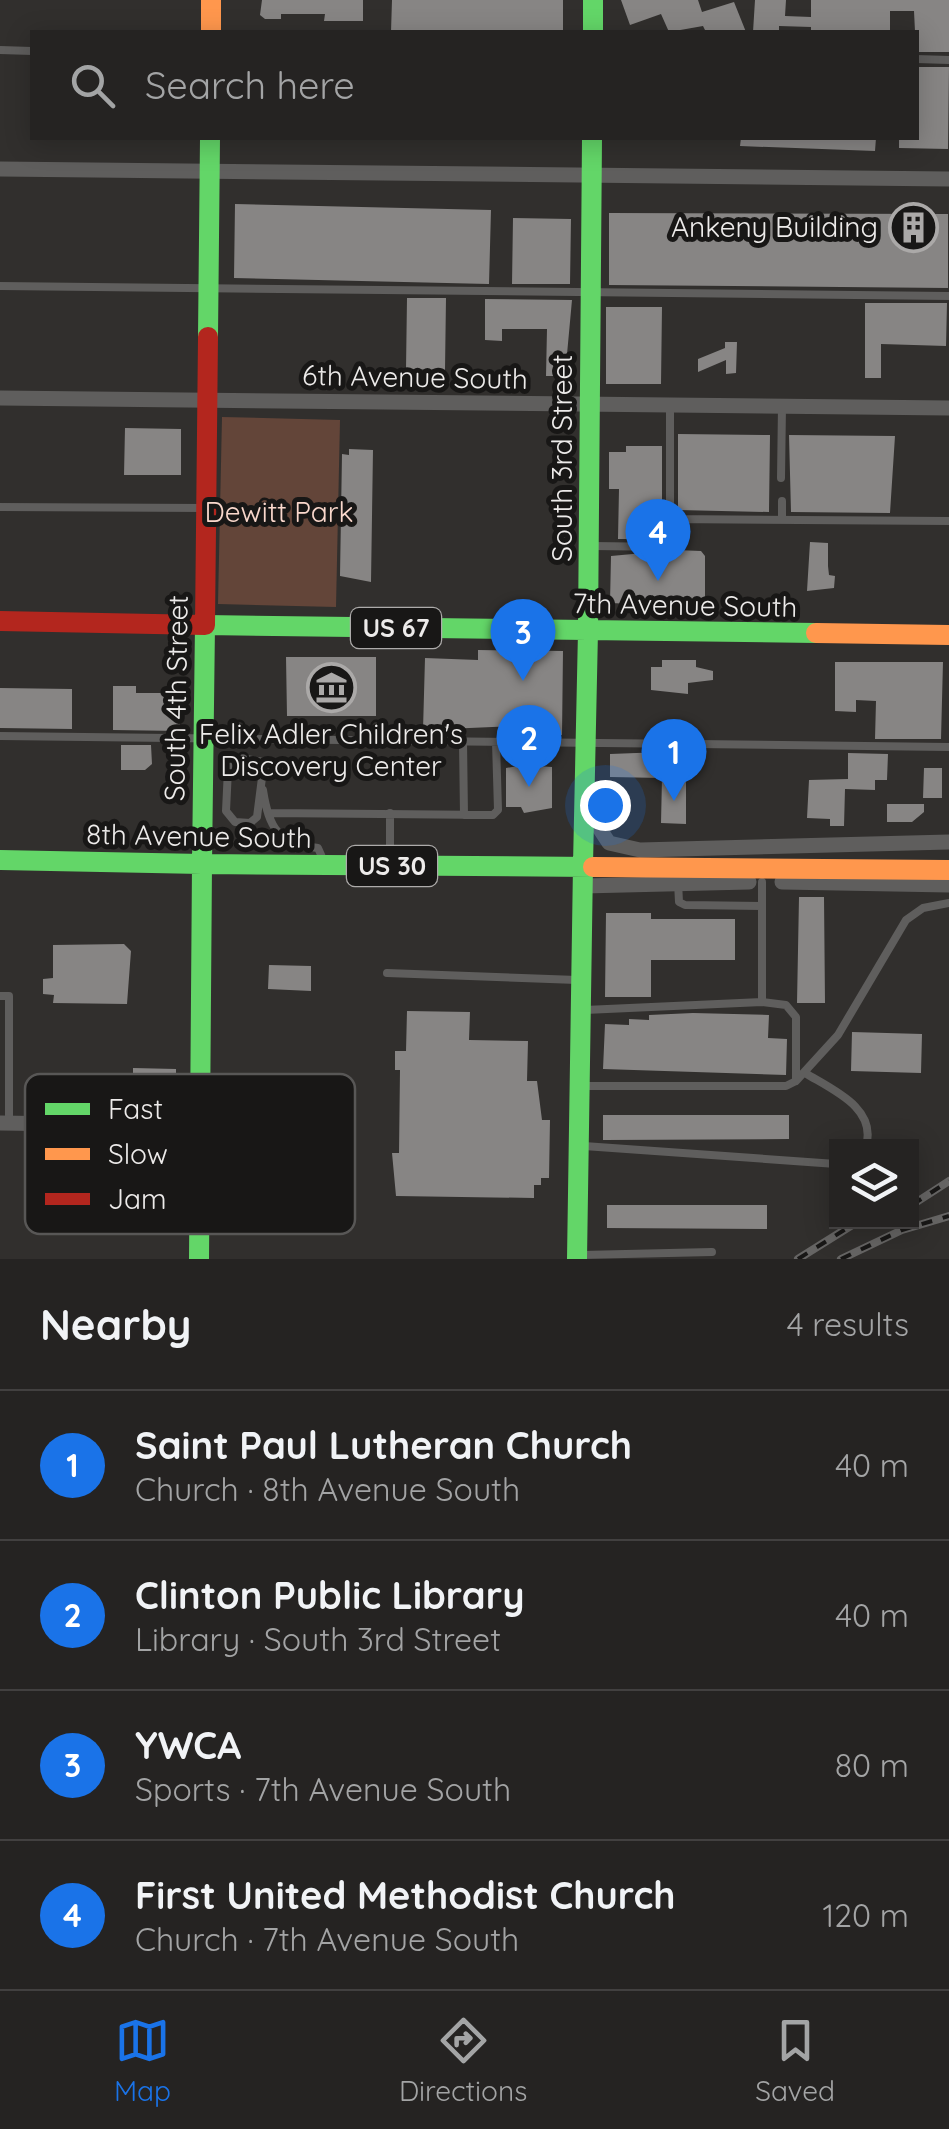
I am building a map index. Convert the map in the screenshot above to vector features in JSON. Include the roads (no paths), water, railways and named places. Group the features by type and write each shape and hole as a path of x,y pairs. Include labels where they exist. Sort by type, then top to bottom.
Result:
{"main road":[{"path":"211,0 211,30"},
{"path":"593,0 593,30"},
{"name":"South 4th Street","path":"202,1074 210,140"},
{"name":"South 3rd Street","path":"577,1257 592,140"},
{"name":"7th Avenue South","path":"0,622 949,635"},
{"name":"8th Avenue South","path":"0,860 390,866 583,876 817,869 949,870"},
{"name":"South 4th Street","path":"199,1259 200,1234"}],"street":[{"path":"0,168 949,179"},
{"name":"6th Avenue South","path":"0,398 949,408"},
{"path":"584,805 610,844 640,850 949,842"},
{"name":"8th Avenue South","path":"583,876 678,882 949,886"}],"lane":[{"path":"0,50 30,50"},
{"path":"919,59 949,60"},
{"path":"0,286 949,296"},
{"path":"588,546 670,548 670,405"},
{"path":"781,478 782,406"},
{"path":"782,502 782,520"},
{"path":"0,507 206,508"},
{"path":"670,519 949,521"},
{"path":"0,736 949,747"},
{"path":"245,758 246,740"},
{"path":"463,741 464,815"},
{"path":"269,813 493,815 498,810 496,742"},
{"path":"245,758 264,762 257,817 250,823 235,822 226,810 228,769 245,758"},
{"path":"261,776 269,813 286,841 318,848 321,865"},
{"path":"390,813 390,866"},
{"path":"678,882 679,902 686,906 762,906"},
{"path":"762,882 762,1002"},
{"path":"579,1086 786,1086 796,1081 838,1035 906,920 923,908 949,902"},
{"path":"387,973 581,980"},
{"path":"0,996 8,996 5,1123"},
{"path":"581,1011 762,1002 786,1005 796,1017 796,1081"},
{"path":"804,1073 863,1112 869,1124 867,1139"},
{"path":"580,1146 829,1164"},
{"path":"577,1257 712,1252"}],"railway":[{"path":"919,1200 949,1181"},
{"path":"841,1259 902,1230 949,1216"},
{"path":"798,1259 846,1229"}],"place":[{"name":"Ankeny Building","path":"913,227"},
{"name":"First United Methodist Church","path":"658,581"},
{"name":"YWCA","path":"523,681"},
{"name":"Felix Adler Children's Discovery Center","path":"331,687"},
{"name":"Clinton Public Library","path":"529,787"},
{"name":"Saint Paul Lutheran Church","path":"674,801"}],"park label":[{"name":"Dewitt Park","path":"279,512"}]}
